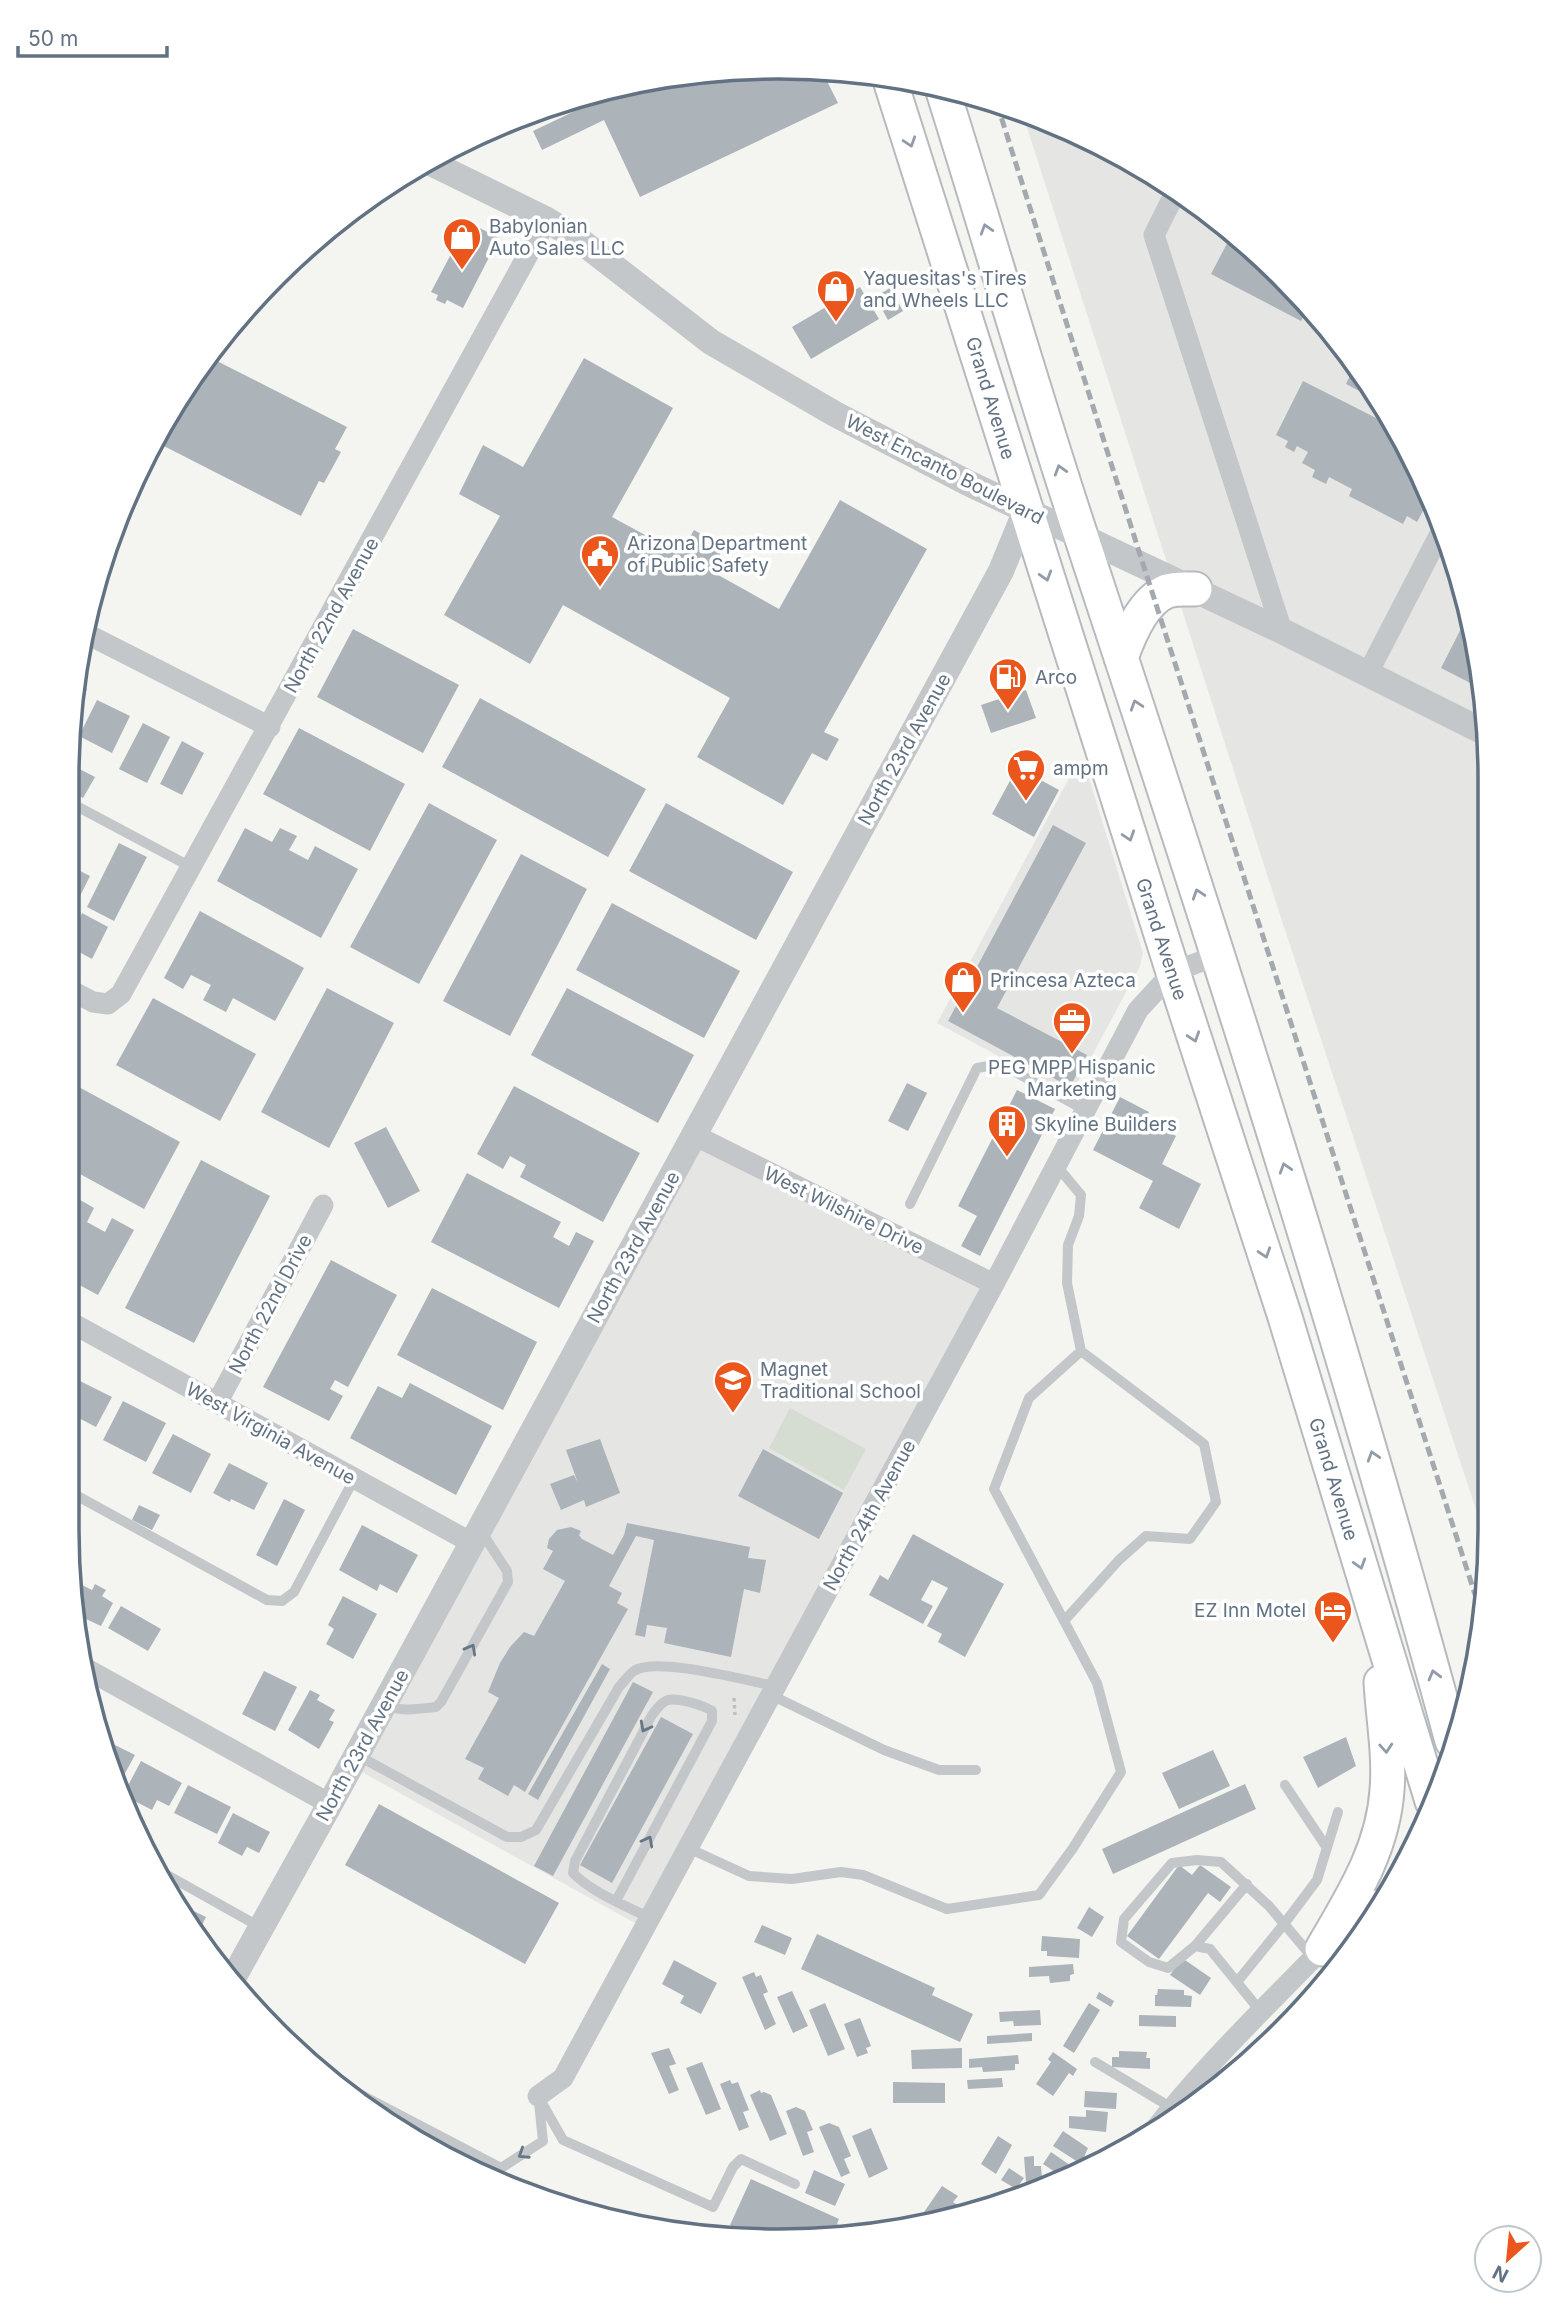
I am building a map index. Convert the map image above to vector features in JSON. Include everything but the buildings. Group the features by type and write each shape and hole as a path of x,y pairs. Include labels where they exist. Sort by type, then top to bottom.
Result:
{"main road":[{"name":"Grand Avenue","path":"893,89 1172,972 1285,1317 1428,1789"},
{"path":"946,99 1081,535 1218,955 1327,1303 1396,1535 1449,1729"},
{"path":"1121,658 1131,632 1155,600 1166,592 1195,590"},
{"path":"1317,1954 1355,1894 1383,1821 1388,1789 1379,1631"},
{"path":"1317,1954 1356,1924"}],"street":[{"name":"West Encanto Boulevard","path":"439,167 547,220 578,239 678,318 749,366 869,432 968,483 1282,631 1476,728"},
{"path":"1171,200 1154,235 1282,631"},
{"name":"North 22nd Avenue","path":"79,995 93,1002 108,1004 121,994 547,220"},
{"name":"North 23rd Avenue","path":"236,1972 1001,571 1026,510"},
{"path":"1368,673 1436,541"},
{"path":"93,637 270,727"},
{"name":"North 24th Avenue","path":"538,2096 563,2078 994,1284 1138,1010 1172,972 1218,955"},
{"name":"West Wilshire Drive","path":"694,1135 994,1284"},
{"name":"North 22nd Drive","path":"217,1403 323,1205"},
{"name":"West Virginia Avenue","path":"79,1326 354,1479 476,1536"},
{"path":"94,1673 330,1804"},
{"path":"1173,2107 1214,2060 1317,1954"}],"lane":[{"path":"79,807 191,867"},
{"path":"909,1204 977,1068 1001,1064 1085,1110"},
{"path":"1056,1165 1081,1195 1079,1216 1068,1245 1067,1283 1081,1351 1203,1444 1216,1502 1190,1539 1146,1536 1119,1560 1064,1621"},
{"path":"688,1848 749,1876 792,1879 841,1872 863,1875 947,1909 1039,1895 1073,1848 1121,1772 1097,1683 994,1489 1029,1398 1081,1351"},
{"path":"79,1497 267,1600 282,1601 294,1592 354,1479"},
{"path":"384,1704 396,1710 436,1707 508,1582 507,1571 476,1536"},
{"path":"357,1755 507,1837 521,1837 536,1829 619,1687 635,1671 653,1665 692,1669 773,1691 884,1750 939,1770 976,1770"},
{"path":"616,1901 712,1721 712,1711 703,1705 668,1700 660,1705 652,1715 575,1861 573,1873 580,1880 616,1901 650,1918"},
{"path":"1285,1785 1327,1847"},
{"path":"1237,1982 1317,1880 1338,1812"},
{"path":"1247,1884 1195,1946 1168,1968 1149,1962 1121,1942 1124,1919 1172,1863 1197,1860 1221,1862 1247,1884 1284,1924 1317,1954"},
{"path":"171,1877 260,1927"},
{"path":"1195,1946 1210,1949 1261,2012"},
{"path":"1095,2062 1172,2108"},
{"path":"384,2107 501,2168 543,2141 538,2096"},
{"path":"538,2096 563,2140 713,2207 733,2167 741,2159 796,2184"}],"shaded area":[{"path":"1026,125 1088,151 1167,197 1240,252 1305,317 1334,353 1385,429 1425,511 1441,554 1465,642 1477,733 1478,1516 1282,921"},
{"path":"1084,762 1143,953 1140,966 1071,1095 937,1023 1073,771"},
{"name":"Magnet Traditional School","path":"694,1135 994,1284 644,1928 351,1766"},
{"path":"790,1408 866,1449 844,1490 769,1448"}],"railway":[{"path":"1001,115 1475,1594"}],"place":[{"name":"Babylonian Auto Sales LLC","path":"462,271"},
{"name":"Yaquesitas's Tires and Wheels LLC","path":"836,323"},
{"name":"Arizona Department of Public Safety","path":"600,588"},
{"name":"Arco","path":"1008,711"},
{"name":"ampm","path":"1026,802"},
{"name":"Princesa Azteca","path":"963,1014"},
{"name":"PEG MPP Hispanic Marketing","path":"1072,1055"},
{"name":"Skyline Builders","path":"1007,1158"},
{"name":"Magnet Traditional School","path":"733,1414"},
{"name":"EZ Inn Motel","path":"1333,1644"}]}
